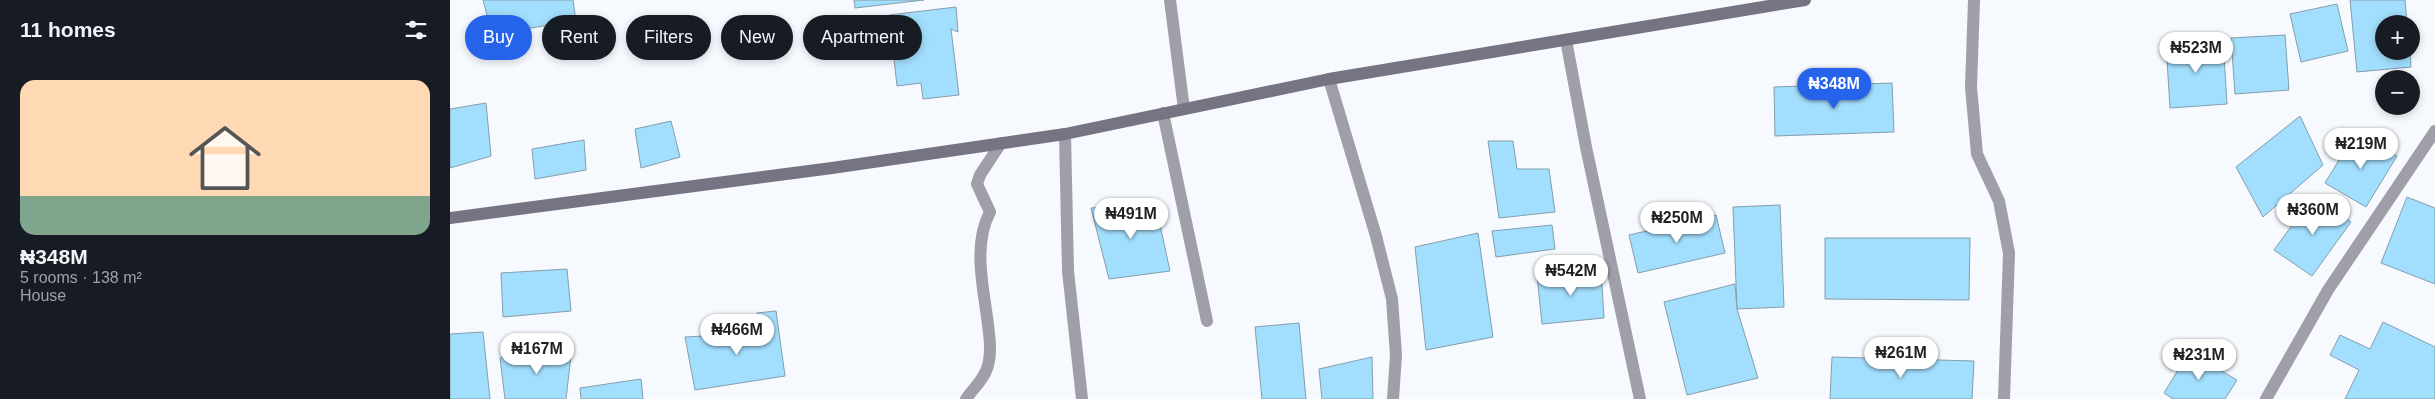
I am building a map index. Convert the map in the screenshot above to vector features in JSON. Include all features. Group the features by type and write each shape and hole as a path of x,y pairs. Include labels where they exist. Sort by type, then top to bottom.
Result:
{"street":[{"path":"1170,0 1184,109"},
{"path":"450,218 832,168 1065,134 1329,79 1804,0"},
{"path":"1974,0 1971,87 1977,154 1999,201 2009,253 2004,399"},
{"path":"1566,40 1586,147 1640,399"},
{"path":"1329,79 1376,236 1392,299 1396,355 1393,399"},
{"path":"1163,113 1207,320"},
{"path":"2266,399 2328,290 2435,131"},
{"path":"1065,134 1068,271 1082,399"},
{"path":"966,399 986,371 991,345 982,277 980,240 982,228 990,212 977,184 980,175 1001,143"}],"building":[{"path":"483,0 573,0 575,15 542,15 542,26 532,28 532,15 487,15"},
{"path":"854,0 924,0 855,8"},
{"path":"2350,0 2405,0 2406,15 2375,15 2375,60 2411,60 2411,67 2357,72"},
{"path":"2337,4 2348,51 2301,62 2290,14"},
{"path":"956,7 958,32 951,29 959,95 923,99 921,83 897,86 894,60 922,60 922,15 889,15"},
{"path":"2285,35 2289,90 2235,94 2231,38"},
{"path":"2223,40 2227,104 2170,108 2166,44"},
{"path":"1892,83 1894,132 1775,136 1774,87"},
{"path":"486,103 491,156 450,168 450,109"},
{"path":"2300,116 2323,165 2263,217 2236,167"},
{"path":"671,121 680,157 641,168 635,129"},
{"path":"2356,132 2397,156 2366,207 2325,183"},
{"path":"584,140 586,170 535,179 532,149"},
{"path":"1488,141 1513,141 1517,169 1549,169 1555,212 1499,218"},
{"path":"2314,195 2351,222 2312,276 2274,250"},
{"path":"2407,197 2435,208 2435,284 2381,263"},
{"path":"1155,202 1170,271 1109,279 1091,208"},
{"path":"1780,205 1784,307 1737,309 1733,207"},
{"path":"1716,215 1725,253 1638,273 1629,235"},
{"path":"1552,225 1555,249 1496,257 1492,231"},
{"path":"1478,233 1493,337 1426,350 1415,247"},
{"path":"1825,238 1970,238 1969,300 1825,299"},
{"path":"567,269 571,311 503,317 501,273"},
{"path":"1601,270 1604,318 1542,324 1537,276"},
{"path":"1735,284 1737,309 1758,378 1687,395 1664,302"},
{"path":"776,311 785,376 695,390 685,337 761,333 757,313"},
{"path":"2383,322 2435,347 2435,399 2345,399 2359,370 2330,355 2340,335 2370,349"},
{"path":"1299,323 1306,399 1262,399 1255,327"},
{"path":"483,332 490,399 450,399 450,334"},
{"path":"572,347 566,399 505,399 500,358"},
{"path":"2189,352 2237,380 2225,399 2173,399 2164,393"},
{"path":"1372,357 1373,399 1322,399 1319,369"},
{"path":"1832,357 1974,361 1972,399 1830,399"},
{"path":"641,379 643,399 581,399 580,388"}]}
